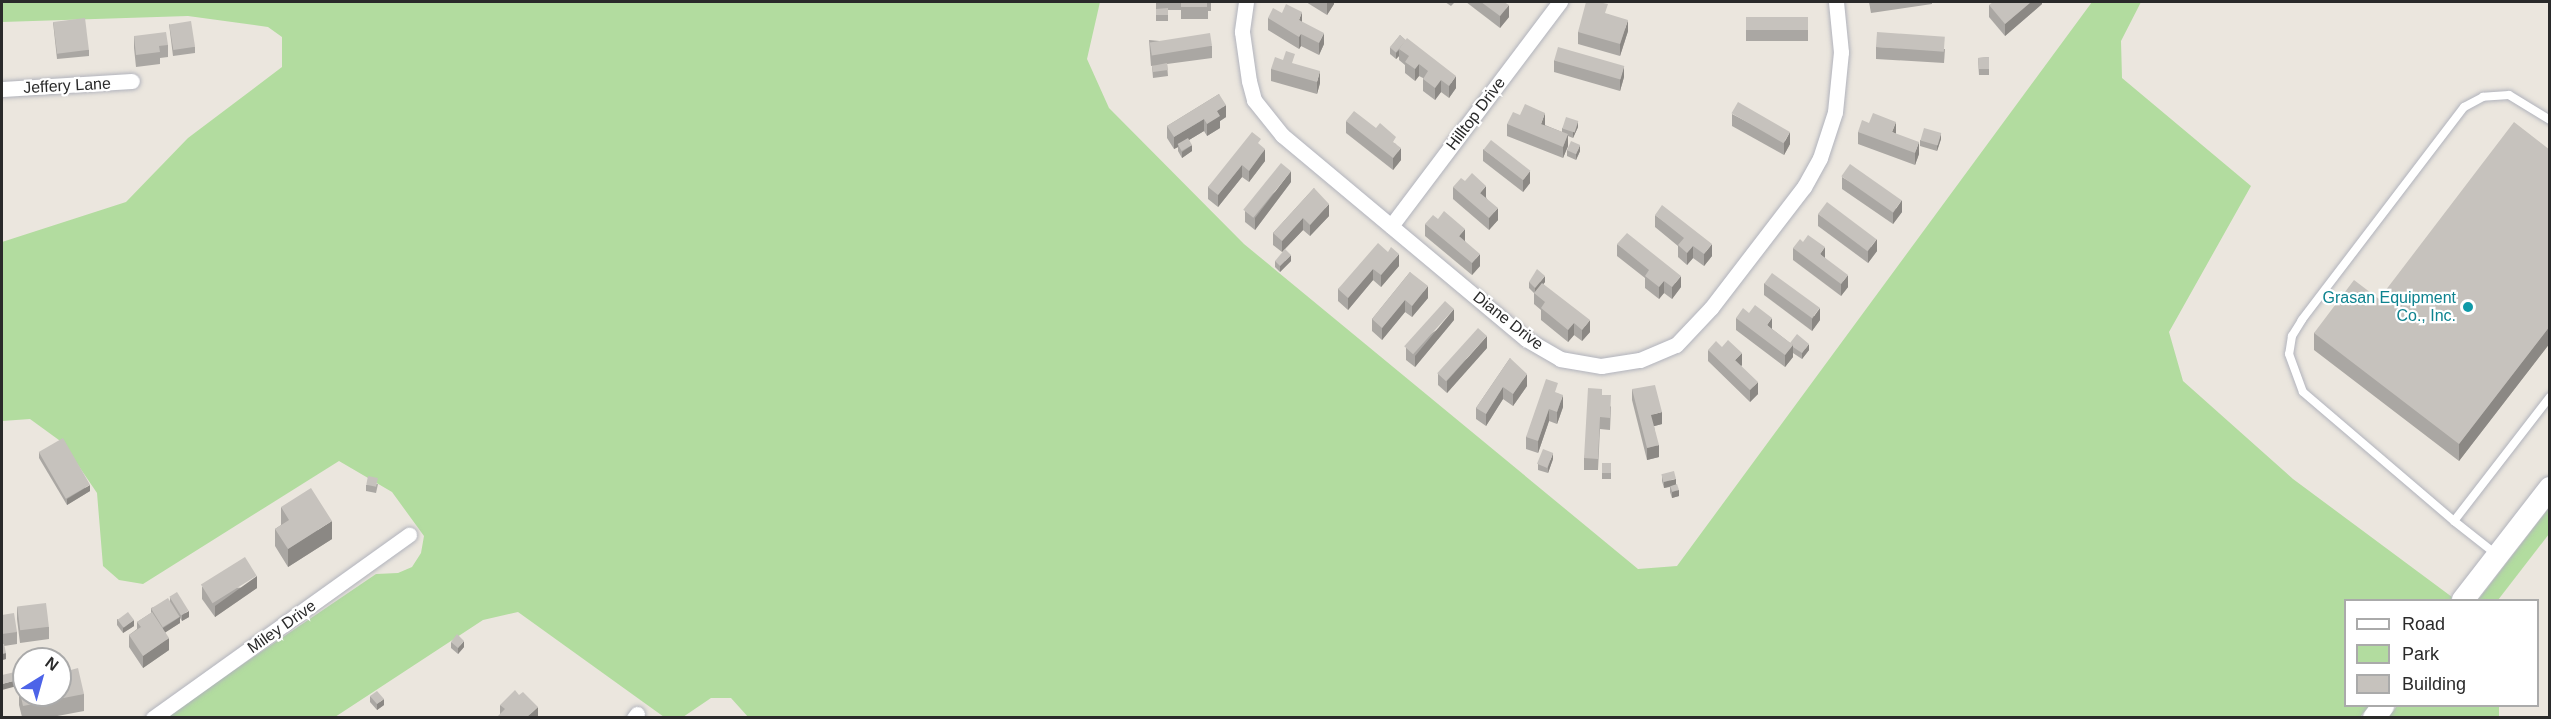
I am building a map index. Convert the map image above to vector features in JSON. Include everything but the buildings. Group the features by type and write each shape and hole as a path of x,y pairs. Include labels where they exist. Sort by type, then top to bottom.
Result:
{"main road":[{"path":"2464,599 2550,488"}],"street":[{"name":"Diane Drive","path":"1246,2 1244,56 1254,100 1265,117 1526,339 1560,358 1579,364 1620,365 1668,349 1711,308 1804,187 1820,158 1839,81 1836,2"},
{"name":"Hilltop Drive","path":"1391,226 1560,2"},
{"name":"Jeffery Lane","path":"2,89 132,81"},
{"name":"Miley Drive","path":"153,717 409,535"}],"lane":[{"path":"2498,555 2454,521 2302,392 2289,354 2292,336 2464,107 2483,97 2509,95 2550,120"},
{"path":"2454,521 2550,398"}],"green space":[{"path":"2,2 1100,2 1087,59 1109,108 1244,244 1638,569 1677,566 2092,2 2141,2 2121,41 2122,78 2251,186 2169,332 2183,381 2293,479 2452,597 2451,599 2344,599 2344,707 2368,707 2360,717 749,718 731,698 711,698 683,717 664,717 518,612 483,620 335,717 165,717 376,574 398,573 412,567 421,553 424,536 392,492 339,461 143,584 119,580 103,566 97,493 63,443 30,419 2,421 2,242 126,202 188,138 282,67 282,37 268,27 188,16 2,22"},
{"path":"2549,508 2549,534 2499,599 2479,599"},
{"path":"2396,707 2499,707 2499,717 2388,718"}],"place":[{"name":"Grasan Equipment Co., Inc.","path":"2468,307"}]}
